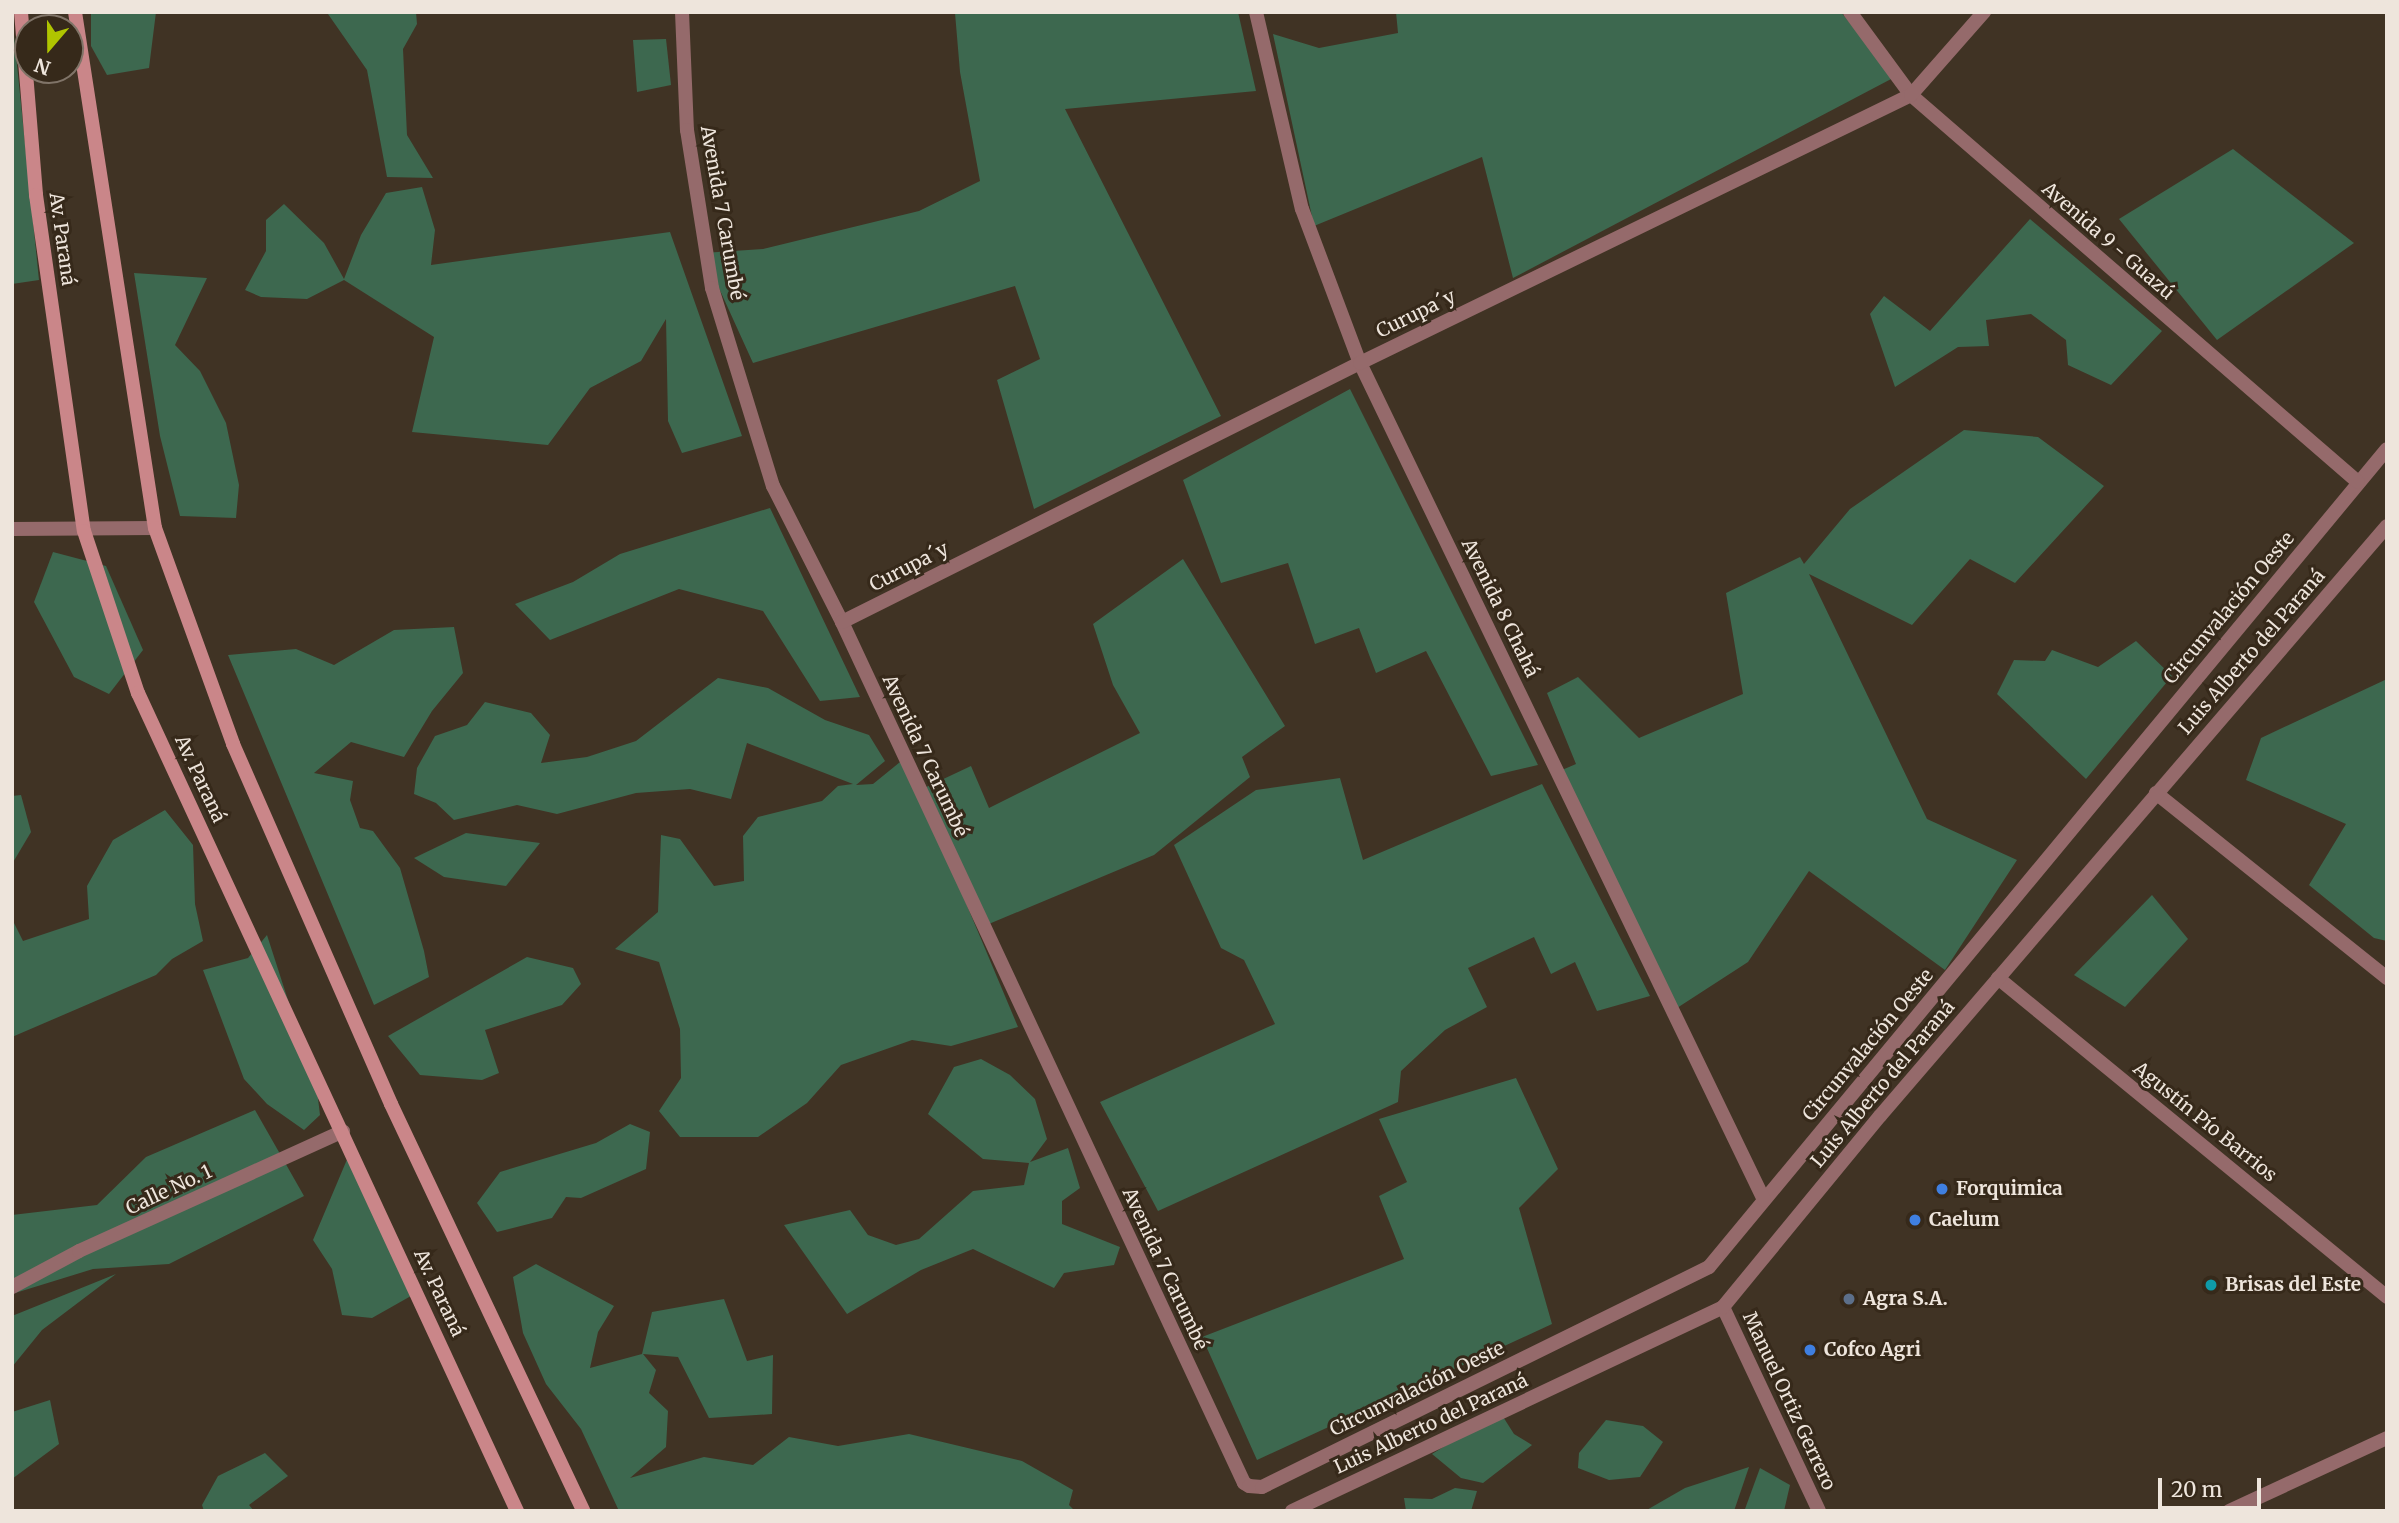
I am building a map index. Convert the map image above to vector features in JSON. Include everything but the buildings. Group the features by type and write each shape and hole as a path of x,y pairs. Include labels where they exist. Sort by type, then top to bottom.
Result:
{"street":[{"name":"Av. Paraná","path":"21,12 36,195 84,531 138,692 517,1511"},
{"name":"Av. Paraná","path":"75,12 155,528 233,744 391,1104 583,1511"},
{"name":"Avenida 7 Carumbé","path":"682,12 687,130 712,288 773,486 842,622 1244,1483"},
{"name":"Avenida 8 Chahá","path":"1256,12 1301,209 1360,363 1764,1200"},
{"name":"Avenida 9 - Guazú","path":"1850,12 1912,95 2358,482"},
{"name":"Curupa´y","path":"842,622 1360,363 1912,95 1984,12"},
{"name":"Circunvalación Oeste","path":"1244,1483 1262,1487 1709,1267 2387,449"},
{"name":"Luis Alberto del Paraná","path":"1292,1511 1723,1307 1998,978 2387,526"},
{"path":"12,529 84,531 155,528"},
{"path":"2156,793 2387,978"},
{"name":"Agustín Pío Barrios","path":"1998,978 2387,1297"},
{"name":"Calle No. 1","path":"12,1287 79,1251 343,1130"},
{"name":"Manuel Ortiz Gerrero","path":"1723,1307 1819,1511"},
{"path":"2229,1511 2385,1443"}],"green space":[{"path":"91,12 156,12 149,68 107,75 91,46"},
{"path":"416,12 417,24 403,49 407,135 433,178 387,177 367,70 328,14"},
{"path":"873,12 1238,12 1256,91 1065,109 1221,416 1034,509 997,380 1040,359 1015,286 753,363 703,253 763,249 919,211 980,181 960,72 955,13"},
{"path":"1396,12 1841,12 1893,78 1513,278 1482,157 1314,226 1273,34 1319,48 1398,33"},
{"path":"12,16 14,84 19,84 39,280 12,284"},
{"path":"666,39 671,85 637,92 633,40"},
{"path":"2233,149 2354,243 2217,340 2119,219"},
{"path":"422,187 435,230 431,265 670,232 742,436 682,453 668,421 666,319 641,361 590,388 548,445 412,432 434,337 344,280 307,299 261,297 245,290 266,251 266,220 284,204 324,243 344,279 361,235 386,193"},
{"path":"2030,219 2162,331 2111,385 2068,365 2066,340 2031,314 1986,320 1989,346 1958,347 1895,387 1870,314 1884,296 1930,331"},
{"path":"134,273 207,278 175,345 200,371 226,423 239,485 236,518 180,516 160,436"},
{"path":"1350,389 1538,765 1491,776 1426,651 1376,673 1359,628 1315,644 1288,563 1221,583 1183,480"},
{"path":"1964,430 2038,437 2104,486 2015,583 1970,559 1912,625 1809,574 1927,819 2017,860 1945,970 1809,871 1748,962 1677,1008 1562,770 1576,764 1547,693 1578,677 1639,738 1743,694 1726,593 1800,557 1804,564 1850,509"},
{"path":"770,508 860,697 820,701 763,611 679,589 550,640 515,604 573,582 620,554"},
{"path":"53,552 106,566 143,650 109,694 74,677 34,602"},
{"path":"1183,559 1285,726 1242,757 1250,777 1154,855 984,926 920,790 971,766 989,808 1140,733 1113,685 1093,624"},
{"path":"454,627 463,673 432,711 404,757 351,742 314,773 353,781 350,800 360,828 373,831 400,868 424,951 429,977 374,1005 228,655 296,649 334,665 394,630"},
{"path":"2136,641 2172,676 2086,779 1997,694 2014,660 2045,661 2052,650 2098,667"},
{"path":"718,678 768,688 825,720 869,735 885,761 856,785 873,784 905,758 1018,1027 951,1046 912,1040 841,1065 807,1103 758,1137 680,1137 659,1111 681,1078 680,1029 659,962 615,949 658,912 661,835 680,839 714,886 744,881 743,836 758,817 822,801 838,786 853,784 747,743 731,799 690,789 636,793 557,814 517,805 454,820 436,803 414,794 417,768 435,736 467,725 485,702 531,713 550,735 541,763 587,757 636,741"},
{"path":"2387,679 2387,941 2374,938 2309,885 2346,824 2246,780 2261,738"},
{"path":"1340,778 1363,860 1542,784 1650,996 1597,1011 1575,962 1551,974 1534,937 1468,968 1487,1007 1445,1030 1401,1071 1398,1102 1158,1211 1100,1102 1275,1024 1244,960 1221,948 1174,845 1256,790"},
{"path":"21,795 31,832 12,864 12,796"},
{"path":"165,810 193,845 195,904 203,941 172,959 156,975 12,1037 12,919 23,941 89,919 87,886 113,840"},
{"path":"466,833 540,843 506,886 444,877 414,858"},
{"path":"2152,895 2188,939 2125,1007 2074,975"},
{"path":"267,935 317,1090 320,1115 304,1130 267,1104 244,1079 203,970 248,958"},
{"path":"527,957 573,968 581,984 562,1005 485,1030 499,1073 482,1080 420,1075 388,1036"},
{"path":"981,1059 1010,1075 1035,1099 1047,1139 1030,1162 1068,1148 1080,1188 1062,1201 1062,1224 1120,1247 1114,1265 1064,1273 1054,1288 973,1249 921,1270 847,1314 784,1225 850,1210 868,1235 896,1245 919,1239 973,1191 1024,1185 1029,1163 983,1159 928,1114 954,1067"},
{"path":"1516,1078 1558,1169 1519,1208 1552,1324 1257,1460 1202,1337 1404,1259 1379,1196 1407,1182 1379,1119"},
{"path":"255,1110 304,1196 169,1264 93,1269 12,1294 12,1215 97,1205 146,1157"},
{"path":"630,1124 650,1132 646,1169 581,1198 566,1197 552,1218 497,1232 477,1203 500,1172 596,1143"},
{"path":"351,1150 418,1292 372,1318 342,1315 332,1269 313,1240"},
{"path":"536,1264 614,1306 598,1332 590,1368 642,1354 652,1312 724,1299 747,1361 773,1355 772,1414 709,1418 678,1357 643,1354 656,1370 649,1393 668,1411 666,1447 630,1478 704,1457 753,1465 789,1437 838,1446 909,1434 1022,1461 1073,1490 1069,1505 1075,1511 619,1511 581,1429 546,1384 523,1333 513,1277"},
{"path":"116,1274 42,1330 12,1367 12,1316"},
{"path":"50,1400 59,1444 12,1479 12,1412"},
{"path":"1500,1412 1514,1434 1532,1445 1483,1483 1461,1478 1432,1454"},
{"path":"1606,1420 1643,1426 1663,1442 1640,1477 1609,1480 1578,1468 1579,1453"},
{"path":"265,1453 288,1476 249,1505 254,1511 204,1511 202,1505 218,1476"},
{"path":"1749,1467 1734,1511 1645,1511 1685,1488"},
{"path":"1760,1468 1790,1485 1784,1511 1745,1509"},
{"path":"1455,1488 1477,1491 1471,1511 1406,1511 1404,1498 1432,1499"}],"place":[{"name":"Forquimica","path":"1942,1189"},
{"name":"Caelum","path":"1915,1220"},
{"name":"Brisas del Este","path":"2211,1285"},
{"name":"Agra S.A.","path":"1849,1299"},
{"name":"Cofco Agri","path":"1810,1350"}]}
